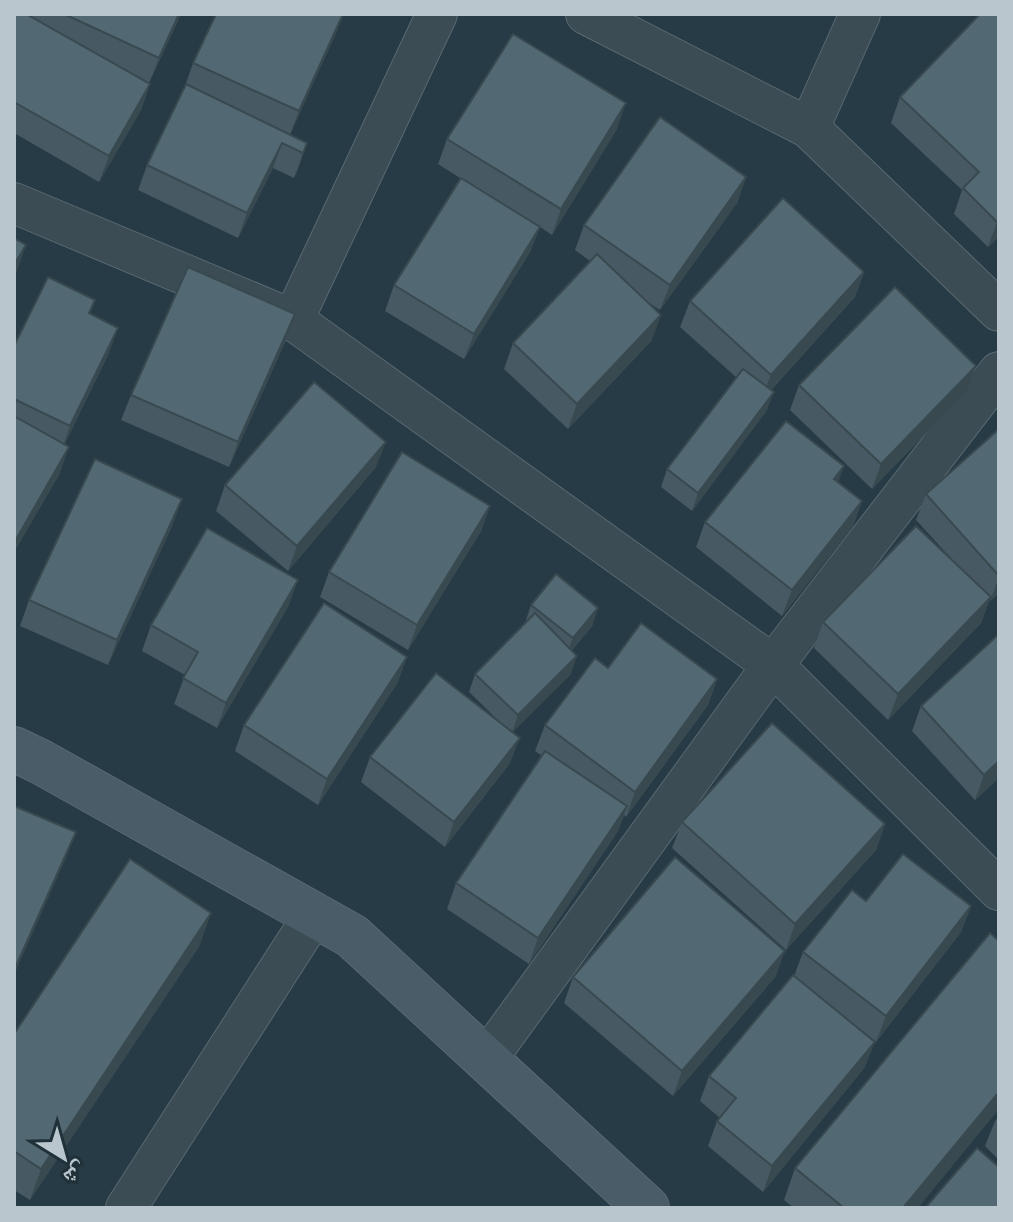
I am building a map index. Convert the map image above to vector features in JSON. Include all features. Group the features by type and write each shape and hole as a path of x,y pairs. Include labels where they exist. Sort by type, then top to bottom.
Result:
{"street":[{"path":"293,320 437,14"},
{"path":"586,14 809,128 999,311"},
{"path":"809,128 860,14"},
{"path":"14,203 293,320 773,665 999,890"},
{"path":"486,1060 773,665 999,372"},
{"path":"14,749 352,936 647,1208"},
{"path":"126,1208 314,915"}],"building":[{"path":"16,14 26,14 150,84 109,156 14,102"},
{"path":"64,14 179,14 159,58"},
{"path":"216,14 343,14 299,111 193,63"},
{"path":"980,14 999,16 997,222 963,188 979,172 900,97"},
{"path":"513,34 626,103 561,209 447,139"},
{"path":"186,84 307,143 303,153 282,143 247,213 147,165"},
{"path":"660,117 746,177 670,285 584,225"},
{"path":"461,178 540,227 474,334 394,285"},
{"path":"783,198 864,272 771,375 690,301"},
{"path":"14,238 26,245 14,265"},
{"path":"597,254 661,315 577,404 513,343"},
{"path":"188,267 295,314 238,442 131,395"},
{"path":"48,277 95,300 89,313 118,328 70,426 14,399 14,346"},
{"path":"895,287 976,366 881,464 799,385"},
{"path":"743,369 774,392 698,493 667,469"},
{"path":"314,382 386,442 297,546 225,485"},
{"path":"14,416 69,447 14,543"},
{"path":"786,421 844,466 834,479 862,501 792,590 705,522"},
{"path":"999,429 999,576 926,494"},
{"path":"402,452 490,506 417,625 329,572"},
{"path":"95,459 182,499 117,640 29,600"},
{"path":"916,526 991,597 898,694 823,622"},
{"path":"207,528 298,580 226,703 183,678 198,652 151,625"},
{"path":"556,574 598,608 573,638 531,605"},
{"path":"324,603 407,657 327,779 244,725"},
{"path":"535,613 577,656 518,715 475,674"},
{"path":"641,623 717,679 635,792 545,725 595,658 608,668"},
{"path":"999,634 999,761 984,775 921,706"},
{"path":"436,673 520,738 454,822 370,757"},
{"path":"772,723 885,824 795,924 682,822"},
{"path":"545,751 627,806 538,938 456,883"},
{"path":"14,806 76,832 16,966 14,965"},
{"path":"903,854 971,906 886,1016 803,952 852,890 866,901"},
{"path":"675,857 785,951 682,1071 573,977"},
{"path":"130,859 211,913 41,1169 14,1151 14,1034"},
{"path":"990,933 999,941 999,1092 903,1208 844,1208 795,1168"},
{"path":"793,975 875,1042 772,1166 717,1121 736,1098 709,1076"},
{"path":"977,1148 999,1167 999,1208 925,1208"}]}
